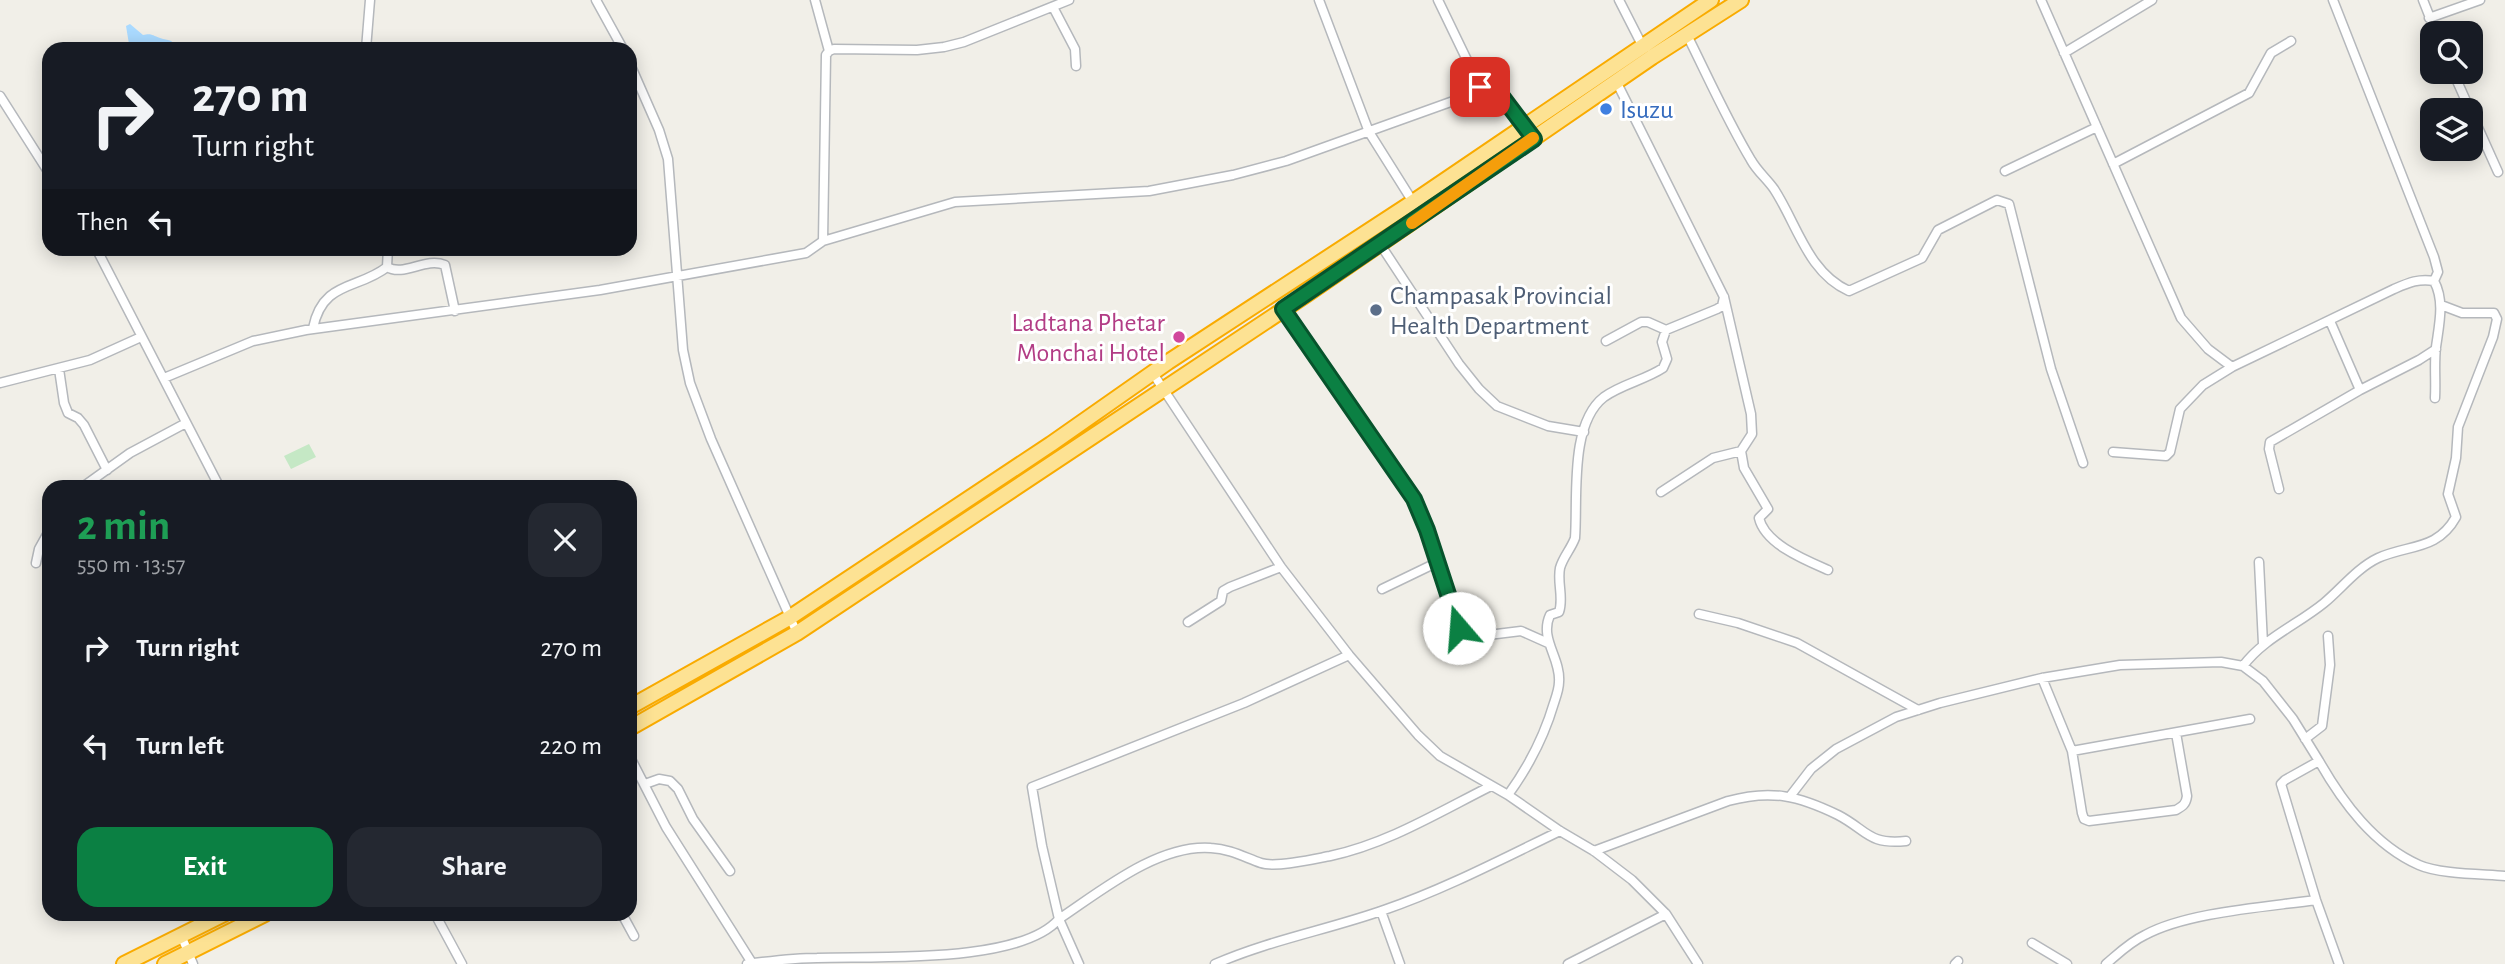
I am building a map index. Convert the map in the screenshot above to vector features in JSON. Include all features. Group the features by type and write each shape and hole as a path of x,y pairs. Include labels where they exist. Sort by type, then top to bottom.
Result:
{"highway":[{"path":"637,725 797,633 1380,244 1617,83 1648,52 1711,0"},
{"path":"637,703 789,618 1051,444 1152,372 1413,202 1524,125 1648,52 1687,35 1741,0"},
{"path":"637,705 649,719"},
{"path":"124,964 181,935 200,921"},
{"path":"165,964 191,958 253,921"}],"street":[{"path":"367,42 370,0"},
{"path":"596,0 619,42"},
{"path":"815,0 829,51"},
{"path":"823,241 826,55 829,51 944,47 964,42 1069,0"},
{"path":"1319,0 1369,132 1413,202"},
{"path":"1438,0 1480,87 1484,90"},
{"path":"1619,0 1648,52"},
{"path":"2041,0 2181,318 2208,349 2232,367"},
{"path":"2064,53 2152,0"},
{"path":"2333,0 2434,257 2438,272 2434,281"},
{"path":"2423,0 2430,21"},
{"path":"2429,18 2480,0"},
{"path":"1053,7 1074,49 1076,66"},
{"path":"1687,35 1752,162 1774,190 1816,264 1833,284 1849,291 1922,258 1938,230 1997,200 2009,204 2051,369 2083,463"},
{"path":"2113,164 2249,93 2271,52 2291,41"},
{"path":"637,80 665,144 670,171 683,350 690,383 711,439 797,633"},
{"path":"1617,83 1724,297 1751,414 1752,434 1741,452 1744,468 1768,509 1759,518 1769,536 1805,560 1828,570"},
{"path":"164,378 253,341 313,328 455,311 678,277 806,253 823,241 954,202 1126,193 1199,182 1286,161 1484,90 1497,90 1534,139"},
{"path":"0,96 42,162"},
{"path":"2006,172 2097,127"},
{"path":"2483,138 2498,172"},
{"path":"1380,244 1459,364 1497,406 1548,426 1584,432"},
{"path":"100,256 216,480"},
{"path":"387,267 388,256"},
{"path":"313,328 316,314 334,292 387,267 399,270 422,264 441,263 447,270 455,311"},
{"path":"2113,452 2166,456 2180,409 2203,385 2232,367 2412,281 2425,279 2434,281 2439,289 2441,304 2436,349 2435,398"},
{"path":"1606,341 1641,322 1648,322 1666,330 1717,309 1724,297"},
{"path":"2243,666 2263,644 2321,606 2377,559 2438,539 2449,530 2456,517 2448,494 2456,458 2458,427 2493,337 2497,319 2494,313 2462,313 2441,304"},
{"path":"1283,309 1414,499 1463,636 1472,638 1521,631 1548,643"},
{"path":"2330,321 2360,390"},
{"path":"1508,795 1529,766 1548,722 1559,683 1557,664 1548,643 1546,624 1550,615 1559,612 1562,604 1559,570 1563,559 1571,551 1575,538 1577,451 1593,410 1604,397 1663,368 1667,359 1662,342 1666,330"},
{"path":"0,383 90,360 141,337"},
{"path":"2279,489 2269,449 2270,442 2436,349"},
{"path":"60,369 64,403 68,413 85,425 107,470"},
{"path":"1152,372 1281,567 1349,655 1418,735 1440,756 1508,795 1594,851 1632,880 1666,915 1698,964"},
{"path":"93,480 130,453 186,423"},
{"path":"1661,492 1713,458 1741,452"},
{"path":"36,563 42,544"},
{"path":"1382,589 1438,562"},
{"path":"2259,562 2263,644"},
{"path":"1188,622 1221,601 1226,589 1281,567"},
{"path":"1699,614 1738,623 1797,643 1918,710"},
{"path":"2305,739 2322,726 2329,665 2328,636"},
{"path":"1079,964 1059,919 1032,787 1244,703 1349,655"},
{"path":"1791,795 1811,769 1836,749 1896,717 1918,710 2042,678 2120,665 2221,662 2243,666 2263,681 2293,719 2345,804 2379,839 2420,866 2505,876"},
{"path":"2042,678 2072,751 2084,819 2089,821 2176,810 2186,802 2176,733"},
{"path":"2072,751 2250,719"},
{"path":"2319,761 2281,784 2316,900 2339,964"},
{"path":"637,770 666,827 749,964 899,961 984,954 1040,936 1059,919 1124,875 1184,849 1210,847 1237,852 1264,864 1330,856 1373,844 1491,786"},
{"path":"645,784 659,779 670,781 678,789 693,819 730,872"},
{"path":"1594,851 1728,801 1745,796 1771,794 1791,795 1840,816 1876,840 1889,843 1906,841"},
{"path":"1215,964 1237,954 1310,930 1381,911 1427,894 1560,831"},
{"path":"2106,964 2129,944 2148,933 2179,922 2316,900"},
{"path":"1381,911 1400,964"},
{"path":"1568,964 1666,915"},
{"path":"439,921 462,964"},
{"path":"626,921 634,936"},
{"path":"181,935 191,958"},
{"path":"2032,943 2067,964"}],"green space":[{"path":"309,444 316,457 291,469 284,456"}],"water":[{"path":"130,24 143,35 148,34 173,42 129,42 126,26"}],"slow traffic":[{"path":"1412,223 1533,138"}],"place":[{"name":"Isuzu","path":"1606,109"},
{"name":"Champasak Provincial Health Department","path":"1376,310"},
{"name":"Ladtana Phetar Monchai Hotel","path":"1179,337"}],"route":[{"path":"1459,628 1414,499 1283,309 1534,139 1497,90 1484,90 1480,87"}]}
